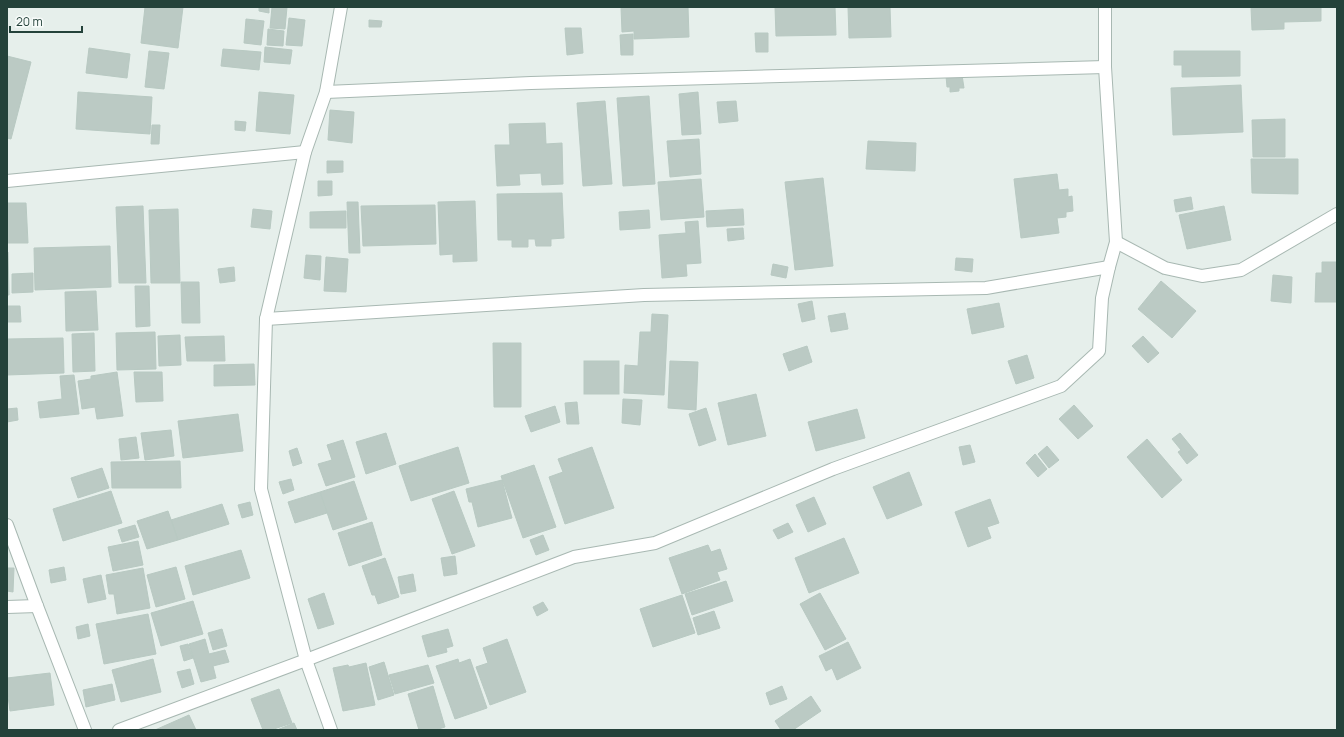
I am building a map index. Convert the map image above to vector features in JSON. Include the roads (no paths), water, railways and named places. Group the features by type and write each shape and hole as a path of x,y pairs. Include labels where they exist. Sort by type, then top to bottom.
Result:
{"street":[{"path":"331,730 306,660 261,489 266,319 305,152 326,92 341,7"},
{"path":"119,730 574,557 655,543 833,469 1061,386 1099,351 1102,298 1116,242 1105,67 1105,7"},
{"path":"326,92 531,83 1105,67"},
{"path":"7,182 305,152"},
{"path":"1116,242 1165,268 1202,276 1241,270 1337,214"},
{"path":"266,319 644,295 986,288 1109,267"},
{"path":"7,525 85,730"},
{"path":"7,607 37,606"}]}
